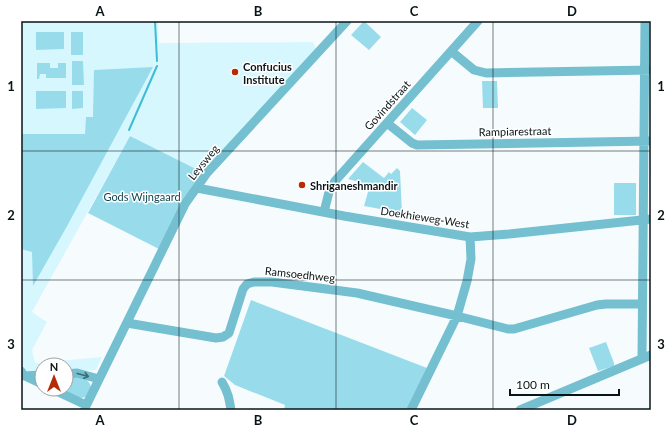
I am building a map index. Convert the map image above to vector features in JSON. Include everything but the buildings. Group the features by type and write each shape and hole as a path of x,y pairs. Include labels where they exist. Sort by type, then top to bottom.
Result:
{"street":[{"name":"Leysweg","path":"85,408 185,204 208,172 347,21"},
{"name":"Govindstraat","path":"324,212 329,192 335,181 478,21"},
{"path":"642,358 642,304 647,220 648,141 648,70 645,21"},
{"path":"451,51 474,70 486,73 648,70"},
{"name":"Rampiarestraat","path":"387,123 412,143 417,145 648,141"},
{"name":"Doekhieweg-West","path":"197,188 470,237 647,220"},
{"path":"411,410 457,316 467,281 471,259 470,237"},
{"name":"Ramsoedhweg","path":"127,323 216,338 224,337 229,334 243,289 248,284 254,282 272,282 357,293 508,329 514,329 597,305 642,304"},
{"path":"520,410 651,355"},
{"path":"74,373 99,380"},
{"path":"22,374 34,375"},
{"path":"22,374 34,380"},
{"path":"222,382 229,396 231,410"},
{"path":"66,397 85,408"}],"shaded area":[{"path":"21,21 158,21 159,43 313,42 317,51 204,173 130,136 32,312 47,322 32,350 34,359 34,373 21,372"},
{"path":"102,357 96,370 74,371 74,360"}],"green space":[{"path":"364,21 381,37 369,50 351,35"},
{"path":"36,32 64,32 64,49 36,50"},
{"path":"71,32 83,32 83,55 71,55"},
{"path":"72,61 83,61 84,85 72,85"},
{"path":"37,63 50,63 50,68 58,68 58,63 66,63 66,78 46,78 46,74 40,74 39,79 37,79"},
{"path":"153,67 33,286 32,252 21,249 21,134 85,134 86,117 93,117 94,70"},
{"path":"482,81 497,81 498,108 483,108"},
{"path":"36,91 66,91 66,108 36,109"},
{"path":"72,91 83,91 83,108 72,109"},
{"path":"412,108 427,120 415,135 400,122"},
{"name":"Gods Wijngaard","path":"130,136 204,173 159,249 88,213"},
{"path":"363,162 384,178 389,172 391,174 397,168 400,171 402,213 364,206 370,185 348,179"},
{"path":"614,183 636,183 636,215 614,215"},
{"path":"251,300 427,368 408,410 284,410 285,405 235,385 224,376"},
{"path":"606,342 614,366 598,371 589,348"},
{"path":"74,377 87,380 91,387 86,397 74,396"}],"waterway":[{"path":"155,21 157,61"},
{"path":"129,130 157,66"}],"place":[{"name":"Confucius Institute","path":"235,72"},
{"name":"Shriganeshmandir","path":"302,185"}]}
